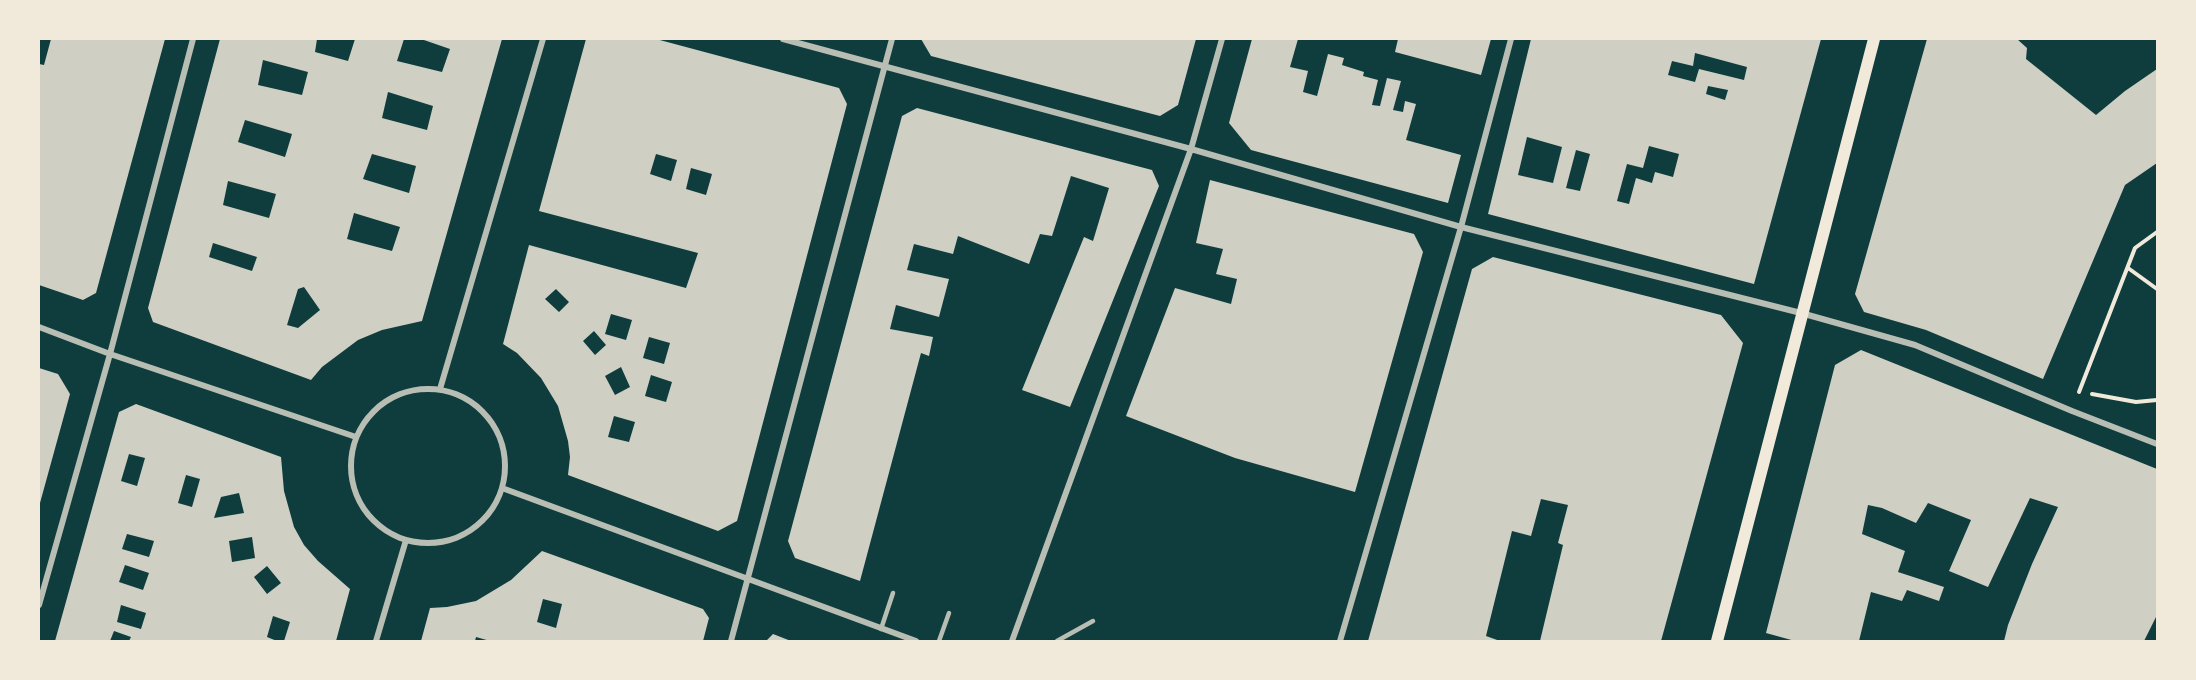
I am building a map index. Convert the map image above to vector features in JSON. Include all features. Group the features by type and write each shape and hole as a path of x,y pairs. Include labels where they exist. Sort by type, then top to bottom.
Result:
{"main road":[{"path":"1717,641 1874,39"}],"street":[{"path":"39,606 110,354 193,39"},
{"path":"440,389 543,39"},
{"path":"783,39 1191,149 1461,227 1801,313 1915,345 2157,444"},
{"path":"731,641 892,39"},
{"path":"1012,641 1191,149 1222,39"},
{"path":"1340,641 1461,227 1511,39"},
{"path":"39,327 110,354 356,437"},
{"path":"414,389 440,389 471,402 493,425 504,455 502,488 492,510 475,527 453,539 430,543 406,540 382,528 365,510 354,487 351,462 356,437 369,414 390,398 414,389"},
{"path":"502,488 916,641"},
{"path":"376,641 406,540"}],"lane":[{"path":"881,629 893,593"},
{"path":"939,641 949,613"},
{"path":"1057,641 1093,621"}],"path":[{"path":"2072,411 2135,248 2157,232"},
{"path":"2128,268 2157,289"},
{"path":"2080,391 2136,402 2157,400"}],"building":[{"path":"51,39 165,39 96,293 83,300 39,285 39,64 44,65"},
{"path":"220,39 317,39 315,52 348,61 355,39 404,39 397,61 442,72 450,49 421,39 502,39 422,321 382,330 358,340 322,367 311,380 153,322 148,308","holes":["263,60 308,72 302,95 258,85","388,92 433,106 427,130 382,118","245,120 292,134 285,157 238,142","372,154 416,166 409,193 363,179","228,181 276,194 269,218 223,205","354,213 400,227 392,251 347,239","213,243 257,257 252,271 209,257","304,287 320,310 298,328 287,325 298,289"]},
{"path":"586,39 656,39 839,88 847,104 737,521 718,531 568,475 570,457 568,441 558,406 541,378 517,353 503,344 529,245 686,288 698,253 539,211","holes":["656,154 677,160 671,181 650,174","691,168 712,174 706,195 686,189","556,289 569,302 559,312 545,299","611,314 632,320 626,340 605,334","594,331 606,345 595,355 583,341","649,337 670,343 664,364 643,358","621,367 630,387 615,395 605,376","651,375 672,382 666,402 645,396","614,416 635,422 629,442 608,437"]},
{"path":"921,39 1196,39 1178,105 1160,116 931,56"},
{"path":"1252,39 1298,39 1290,67 1308,71 1303,92 1317,96 1328,54 1344,58 1342,65 1364,72 1363,76 1378,80 1372,105 1380,106 1387,78 1401,81 1393,110 1403,112 1405,101 1416,104 1406,140 1461,155 1448,203 1251,150 1229,123"},
{"path":"1398,39 1491,39 1481,75 1395,52"},
{"path":"1531,39 1821,39 1754,284 1488,214","holes":["1695,53 1747,67 1744,80 1699,69 1695,82 1668,75 1672,61 1693,66","1708,86 1728,90 1725,100 1706,94","1527,137 1562,147 1553,183 1518,175","1649,146 1679,154 1673,177 1655,172 1652,183 1636,178 1629,204 1617,201 1627,164 1643,168","1576,150 1590,154 1580,191 1566,188"]},
{"path":"1927,39 2017,39 2027,48 2026,59 2096,115 2157,69 2157,163 2125,185 2043,379 1926,330 1864,312 1855,294"},
{"path":"917,108 1152,170 1159,186 1070,407 1022,390 1084,237 1093,241 1109,188 1071,176 1052,236 1040,234 1029,264 958,236 953,254 914,244 907,270 949,279 939,317 896,305 890,329 933,337 929,356 921,353 860,581 795,558 788,541 902,116"},
{"path":"1210,180 1414,234 1423,252 1355,492 1235,458 1126,416 1175,288 1231,304 1237,279 1216,274 1223,249 1196,243"},
{"path":"1493,257 1721,315 1743,343 1661,641 1540,641 1563,545 1558,543 1568,505 1541,499 1531,536 1512,531 1486,636 1500,641 1368,641 1472,269"},
{"path":"1861,350 2157,469 2157,615 2144,641 2004,641 2032,564 2058,507 2030,498 1988,587 1949,571 1971,520 1928,503 1916,523 1882,508 1868,505 1862,534 1905,551 1898,572 1944,587 1939,601 1907,590 1902,601 1871,592 1859,641 1795,641 1766,633 1835,365"},
{"path":"39,368 58,374 70,394 40,503"},
{"path":"136,404 281,457 284,491 294,527 304,545 318,561 350,589 336,641 284,641 290,622 273,616 267,637 277,641 129,641 131,637 114,631 110,641 55,641 119,412","holes":["129,454 145,458 137,486 121,481","186,475 200,479 192,507 178,503","239,493 244,513 214,518 221,497","127,534 154,541 149,557 122,549","252,537 255,558 232,562 229,541","125,565 149,573 143,590 119,582","267,566 281,583 267,594 254,577","121,605 146,613 141,629 117,622"]},
{"path":"542,551 703,609 709,618 703,641 490,641 476,637 475,641 421,641 430,608 476,601 511,580","holes":["543,599 562,604 556,628 537,622"]},
{"path":"773,634 791,641 766,641"}]}
